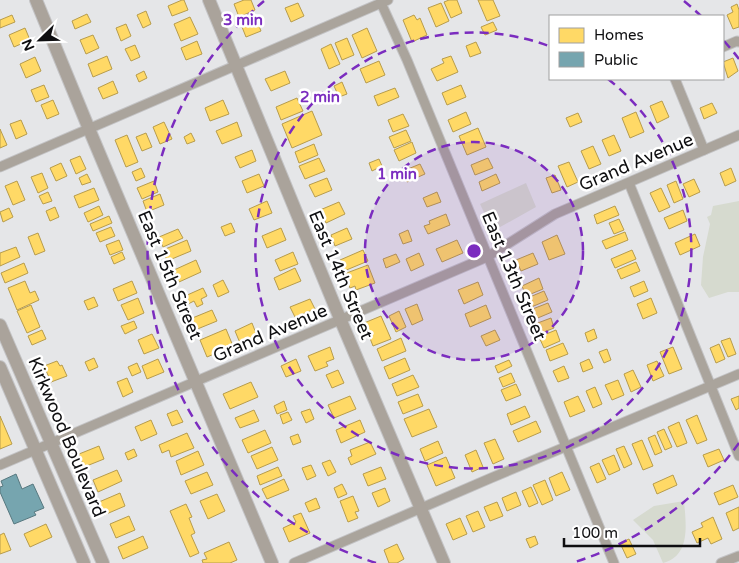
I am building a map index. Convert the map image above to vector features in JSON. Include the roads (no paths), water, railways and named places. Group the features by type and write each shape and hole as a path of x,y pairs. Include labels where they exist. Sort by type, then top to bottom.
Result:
{"street":[{"name":"East 15th Street","path":"36,0 272,563"},
{"name":"East 14th Street","path":"209,0 341,321 444,563"},
{"path":"0,167 385,2"},
{"name":"East 13th Street","path":"385,2 487,257 614,563"},
{"path":"724,47 736,41 739,42"},
{"path":"675,80 704,150"},
{"name":"Grand Avenue","path":"0,465 341,321 487,257 554,214 739,135"},
{"path":"629,183 739,456"},
{"name":"Kirkwood Boulevard","path":"0,325 103,563"},
{"name":"Kirkwood Boulevard","path":"0,367 84,563"},
{"path":"294,563 739,374"},
{"path":"722,563 739,556"}]}
